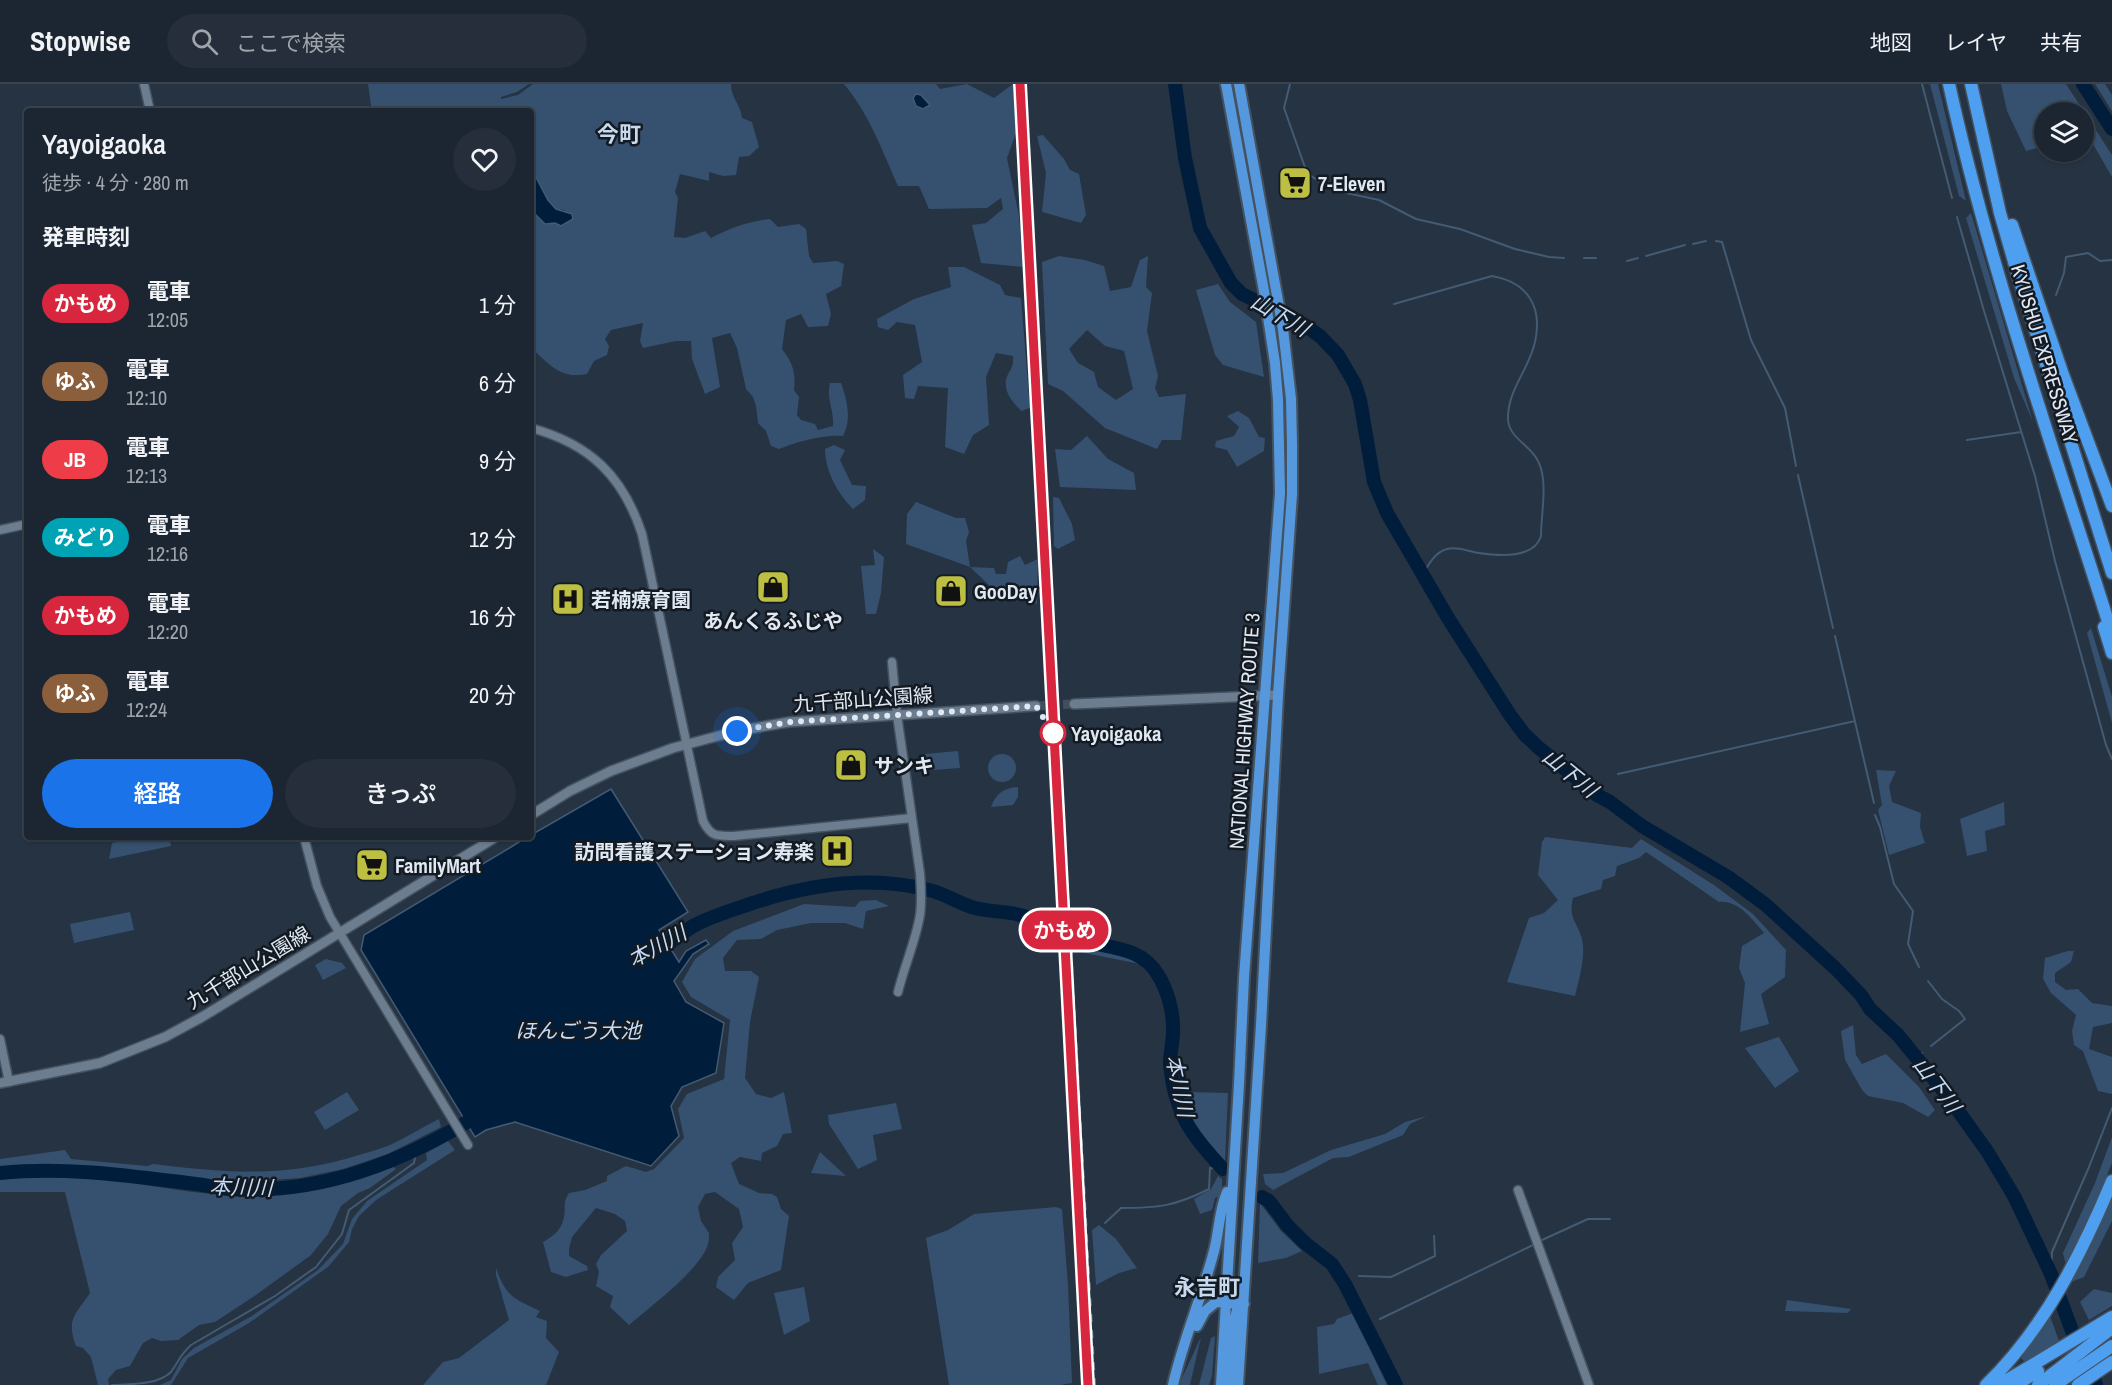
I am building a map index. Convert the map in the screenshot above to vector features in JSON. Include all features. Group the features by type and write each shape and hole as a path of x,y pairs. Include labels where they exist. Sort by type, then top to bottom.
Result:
{"highway":[{"name":"NATIONAL HIGHWAY ROUTE 3","path":"1221,1385 1244,977 1280,493 1278,400 1270,325 1226,84"},
{"name":"NATIONAL HIGHWAY ROUTE 3","path":"1238,1385 1262,1025 1278,695 1292,494 1291,399 1283,329 1239,84"},
{"name":"KYUSHU EXPRESSWAY","path":"1949,84 1968,162 2015,329 2112,634"},
{"name":"KYUSHU EXPRESSWAY","path":"1971,84 2000,213 2017,272 2112,573"},
{"path":"1982,133 2028,276 2112,506"},
{"path":"2079,527 2092,586 2112,653"},
{"path":"1986,1385 2014,1355 2042,1318 2084,1242 2112,1181"},
{"path":"1173,1385 1179,1356 1197,1309 1214,1251 1226,1196 1233,1182"},
{"path":"1173,1385 1202,1314 1216,1302 1244,1304"},
{"path":"1229,1385 1235,1317 1237,1310 1244,1304"},
{"path":"1999,1385 2055,1355 2112,1317"},
{"path":"2083,1337 2112,1322"},
{"path":"2056,1380 2112,1328"},
{"path":"2038,1385 2056,1380 2112,1346"},
{"path":"2016,1385 2055,1355"},
{"path":"2078,1385 2112,1362"}],"main road":[{"path":"1074,704 1278,695"},
{"name":"九千部山公園線","path":"534,813 570,791 643,758 737,731 789,722 1036,706"},
{"name":"九千部山公園線","path":"4,1082 100,1063 165,1037 202,1017 491,840"}],"street":[{"path":"144,84 149,108"},
{"path":"534,429 569,441 593,456 610,474 632,505 642,534 703,821 708,830 718,836 734,836 912,818"},
{"path":"0,530 24,525"},
{"path":"892,662 897,715 920,873 921,899 915,935 898,992"},
{"path":"305,840 317,886 330,917 468,1145"},
{"path":"0,1039 4,1082"},
{"path":"1518,1190 1589,1385"}],"shaded area":[{"path":"368,84 529,84 501,99 518,95 533,84 731,84 732,93 742,118 752,122 759,147 749,156 739,157 736,175 723,176 709,172 709,181 680,174 675,192 678,198 674,237 685,238 705,231 711,238 755,221 770,219 778,227 799,224 806,229 809,256 813,263 837,261 844,264 841,286 826,294 831,314 828,326 808,327 801,314 786,320 782,349 793,368 794,390 799,397 797,415 801,420 815,424 818,430 833,426 830,383 841,383 848,416 843,436 811,439 779,449 771,446 766,431 758,423 756,406 753,397 746,389 737,348 730,333 712,338 720,387 705,394 692,359 691,341 676,341 643,348 640,341 643,323 611,330 605,339 609,346 607,355 594,361 587,374 569,374 550,365 534,351 534,213 545,224 555,223 565,210 556,209 548,200 534,174 534,108 372,108"},
{"path":"844,84 936,84 940,89 967,84 994,98 1013,84 1016,133 1007,158 1019,216 1023,267 981,263 972,225 986,223 1003,209 1001,198 987,208 929,209 919,186 898,186 868,120"},
{"path":"1930,84 1938,84 1966,201 1959,196"},
{"path":"2001,84 2066,84 2078,102 2034,102 2034,149 2026,151 2007,111"},
{"path":"2095,84 2105,84 2112,95 2112,111"},
{"path":"2094,127 2112,155 2112,177 2094,146"},
{"path":"1043,135 1064,159 1070,170 1079,174 1086,215 1081,223 1042,212 1046,173 1037,136"},
{"path":"1971,213 2033,422 2014,378 1966,218"},
{"path":"1059,256 1104,266 1110,291 1131,287 1140,260 1148,256 1146,287 1152,293 1147,331 1158,376 1155,388 1159,397 1186,394 1181,440 1162,440 1157,449 1105,428 1063,391 1048,384 1042,262","holes":["1087,330 1105,346 1124,351 1133,389 1116,400 1098,387 1094,372 1078,363 1069,349"]},
{"path":"948,267 964,267 1000,285 1005,295 1021,298 1030,408 1021,411 1006,389 1006,380 1013,364 1013,356 996,353 986,377 989,425 973,435 964,454 945,447 948,388 918,386 914,399 905,398 903,375 922,362 915,325 897,322 888,330 878,327 877,319 914,299 951,287"},
{"path":"1218,284 1230,302 1256,322 1264,377 1223,365 1215,355 1196,290"},
{"path":"1238,411 1249,418 1259,437 1265,438 1264,451 1237,467 1227,450 1215,447 1216,441 1234,436 1239,427 1227,416"},
{"path":"1087,436 1108,459 1134,473 1136,490 1060,487 1055,449 1071,450"},
{"path":"834,445 845,450 840,460 852,485 866,486 865,500 853,509 842,496 827,466 825,449"},
{"path":"1053,497 1059,498 1072,524 1075,540 1058,549 1054,546"},
{"path":"916,502 956,518 965,518 969,532 966,541 970,567 906,544 907,514"},
{"path":"873,549 884,557 881,593 876,614 866,614 861,566 875,565"},
{"path":"1020,556 1025,565 1038,559 1037,604 991,587 970,567 994,568 996,574 1006,574 1008,562"},
{"path":"2091,628 2112,697 2112,723 2087,633"},
{"path":"958,751 960,768 919,771 918,762 925,754"},
{"path":"1002,754 1012,758 1016,768 1012,778 1002,782 992,778 988,768 992,758"},
{"path":"1876,770 1896,771 1889,786 1892,802 1921,813 1920,827 1925,843 1889,855 1878,810 1882,805"},
{"path":"1018,787 1018,797 1013,805 991,807 1001,792"},
{"path":"2004,802 2005,825 1985,831 1987,851 1967,856 1960,819"},
{"path":"1545,837 1632,848 1641,839 1714,885 1753,914 1786,950 1785,977 1761,994 1769,1024 1740,1032 1745,983 1739,968 1742,946 1764,933 1738,907 1719,902 1646,852 1639,858 1617,866 1615,876 1603,880 1601,889 1573,898 1572,915 1582,939 1583,953 1575,996 1507,982 1529,918 1544,913 1558,900 1538,875 1542,842"},
{"path":"126,840 170,840 171,846 109,859 112,843"},
{"path":"876,900 889,906 866,911 863,929 845,923 811,923 777,930 761,939 737,940 723,958 725,971 751,971 759,977 750,1022 745,1078 756,1094 771,1098 784,1092 792,1133 783,1134 777,1146 762,1153 761,1161 740,1157 731,1163 739,1184 759,1193 772,1194 777,1197 781,1209 789,1216 781,1270 748,1283 734,1300 716,1287 718,1277 735,1260 732,1243 743,1227 739,1209 715,1192 705,1194 698,1207 701,1221 709,1233 708,1245 702,1257 672,1289 629,1325 610,1307 613,1296 596,1286 599,1272 596,1264 601,1255 627,1231 625,1221 615,1214 596,1208 572,1237 569,1256 587,1266 588,1270 566,1277 551,1272 543,1242 554,1235 561,1226 569,1193 585,1190 607,1181 607,1176 626,1166 646,1172 654,1169 684,1138 678,1109 687,1094 724,1079 730,1020 691,997 682,982 695,959 733,931 804,904 855,907 860,901"},
{"path":"130,912 134,930 74,943 70,924"},
{"path":"1080,945 1140,960 1152,972 1152,976 1140,964 1080,952"},
{"path":"2074,951 2071,962 2055,973 2055,982 2066,990 2078,989 2092,1003 2112,1006 2112,1023 2093,1027 2089,1049 2112,1057 2112,1094 2098,1091 2083,1051 2074,1045 2072,1031 2076,1015 2051,993 2043,979 2045,958"},
{"path":"326,959 342,963 346,968 323,980 315,965"},
{"path":"1853,1025 1856,1055 1862,1064 1886,1054 1919,1087 1935,1110 1928,1117 1903,1103 1868,1096 1862,1090 1845,1060 1841,1031"},
{"path":"1779,1037 1799,1071 1775,1088 1745,1048"},
{"path":"347,1092 359,1110 325,1130 314,1112"},
{"path":"1182,1093 1228,1093 1225,1161 1209,1148 1198,1131"},
{"path":"896,1103 902,1129 873,1135 877,1160 858,1169 829,1124 828,1115"},
{"path":"1427,1116 1410,1124 1403,1135 1349,1157 1333,1158 1273,1190 1265,1184 1263,1174 1283,1173 1331,1150 1385,1134 1405,1122"},
{"path":"439,1119 441,1127 388,1154 343,1169 300,1178 228,1183 84,1166 39,1165 0,1168 0,1159 65,1150 71,1159 206,1170 256,1172 281,1170 332,1162 378,1149"},
{"path":"2112,1137 2112,1163 2066,1266 2063,1253 2095,1183"},
{"path":"448,1141 455,1150 376,1200 359,1216 352,1229 349,1242 328,1267 249,1323 188,1358 171,1385 160,1385 171,1380 182,1359 194,1348 252,1316 318,1270 343,1244 352,1219 367,1201 427,1160 426,1153"},
{"path":"820,1152 846,1176 811,1173"},
{"path":"392,1166 396,1169 341,1206 328,1234 311,1255 215,1322 199,1325 178,1340 161,1341 152,1338 143,1343 130,1366 116,1370 108,1379 109,1385 98,1385 91,1357 83,1348 76,1346 73,1337 72,1323 76,1312 90,1293 65,1192 0,1192 0,1179 82,1177 209,1194 270,1195 332,1185"},
{"path":"1218,1176 1222,1179 1222,1195 1215,1198 1212,1210 1200,1214 1194,1199 1211,1189"},
{"path":"2112,1198 2112,1221 2084,1277 2071,1282"},
{"path":"1260,1203 1281,1231 1302,1251 1286,1258 1258,1263"},
{"path":"1056,1207 1062,1209 1072,1383 1061,1385 949,1385 926,1238 948,1230 974,1214"},
{"path":"1099,1225 1116,1239 1137,1268 1119,1273 1096,1285 1092,1230"},
{"path":"496,1268 504,1286 512,1296 540,1311 536,1317 547,1321 546,1338 559,1352 546,1385 423,1385 443,1362 459,1358 509,1320"},
{"path":"804,1287 810,1321 784,1335 774,1293"},
{"path":"2094,1289 2112,1293 2112,1306 2089,1320 2080,1302"},
{"path":"1787,1300 1851,1309 1848,1313 1785,1311"},
{"path":"1353,1313 1387,1385 1378,1385 1368,1363 1319,1374 1317,1327 1334,1324 1337,1319"},
{"path":"2050,1316 2059,1341 2025,1362 2021,1358"},
{"path":"1215,1336 1212,1376 1209,1385 1199,1385 1211,1338"},
{"path":"1201,1337 1190,1385 1180,1385 1182,1378"}],"water":[{"path":"916,94 921,95 930,105 923,109 916,106 913,98"},
{"path":"534,174 548,200 556,209 572,214 573,219 561,226 555,223 545,224 534,213"},
{"name":"ほんごう大池","path":"611,789 688,912 659,930 679,962 686,951 706,940 709,944 693,954 674,981 686,1002 724,1023 716,1073 682,1087 671,1106 679,1136 651,1166 515,1122 486,1130 475,1137 361,950 364,935 522,840 534,840 534,833"}],"waterway":[{"name":"山下川","path":"1175,84 1185,158 1200,228 1231,283 1242,294 1303,324 1321,337 1338,355 1355,384 1360,400 1374,482 1387,513 1448,618 1510,715 1525,735 1539,748 1597,795 1642,826 1728,877 1766,905 1835,968 1861,995 1870,1009 1898,1035 1946,1094 1987,1151 2014,1196 2051,1274 2075,1339 2096,1385"},
{"path":"1290,84 1284,108 1307,173 1324,185 1342,192 1379,200 1416,219 1460,229 1515,249 1564,258"},
{"path":"1922,84 1952,198"},
{"path":"2083,84 2112,129"},
{"path":"1957,217 2035,476 2055,561 2106,745 2112,759"},
{"path":"1693,244 1706,241"},
{"path":"1716,241 1722,242 1751,340 1785,408 1796,466"},
{"path":"1646,256 1685,245"},
{"path":"2056,295 2064,273 2066,257 2088,253 2100,261 2112,260"},
{"path":"1584,258 1596,258"},
{"path":"1627,261 1638,258"},
{"path":"1394,304 1492,276 1504,279 1523,290 1530,298 1537,317 1535,342 1511,399 1508,420 1513,433 1536,457 1542,471 1544,489 1541,536 1531,549 1515,554 1496,555 1447,549 1435,556 1422,576"},
{"path":"1967,440 2021,432"},
{"path":"1798,475 1833,628"},
{"path":"1835,636 1874,803"},
{"path":"1618,774 1855,721"},
{"path":"1875,815 1894,884 1913,911 1908,944 1919,967"},
{"name":"本川川","path":"654,953 695,925 729,911 795,891 863,882 887,883 933,891 969,906 1024,916 1057,933 1132,953 1151,965 1164,987 1171,1007 1173,1036 1170,1063 1175,1095 1180,1109 1193,1133 1223,1169"},
{"path":"1928,981 1942,999 1959,1011 1965,1019 1931,1046"},
{"name":"山下川","path":"1916,1058 1922,1053"},
{"path":"2051,1274 2052,1252 2112,1108"},
{"name":"本川川","path":"0,1173 73,1171 228,1189 296,1187 329,1181 392,1160 452,1131 482,1113"},
{"path":"112,1385 144,1383 166,1376 191,1345 275,1296 316,1267 342,1234 349,1210 414,1163 416,1151"},
{"path":"1105,1223 1121,1208 1166,1205 1197,1195 1209,1189 1210,1168 1223,1169"},
{"name":"本川川","path":"1262,1197 1269,1201 1287,1225 1306,1244 1332,1264 1345,1284 1396,1385"},
{"path":"1542,1240 1588,1219 1610,1219"},
{"path":"1359,1276 1391,1277 1435,1256 1434,1236"},
{"path":"1380,1319 1533,1245"}],"tunnel":[{"path":"1036,706 1074,704"}],"railway":[{"path":"1024,84 1095,1385"}],"train":[{"name":"かもめ","path":"1020,84 1088,1385"}],"place":[{"name":"7-Eleven","path":"1295,183"},
{"name":"あんくるふじや","path":"773,587"},
{"name":"GooDay","path":"951,591"},
{"name":"若楠療育園","path":"568,599"},
{"name":"Yayoigaoka","path":"1053,733"},
{"name":"サンキ","path":"851,765"},
{"name":"訪問看護ステーション寿楽","path":"837,851"},
{"name":"FamilyMart","path":"372,865"}],"district":[{"name":"今町","path":"619,134"},
{"name":"永吉町","path":"1207,1287"}],"route":[{"path":"737,731 789,722 1036,706 1053,733"}]}
